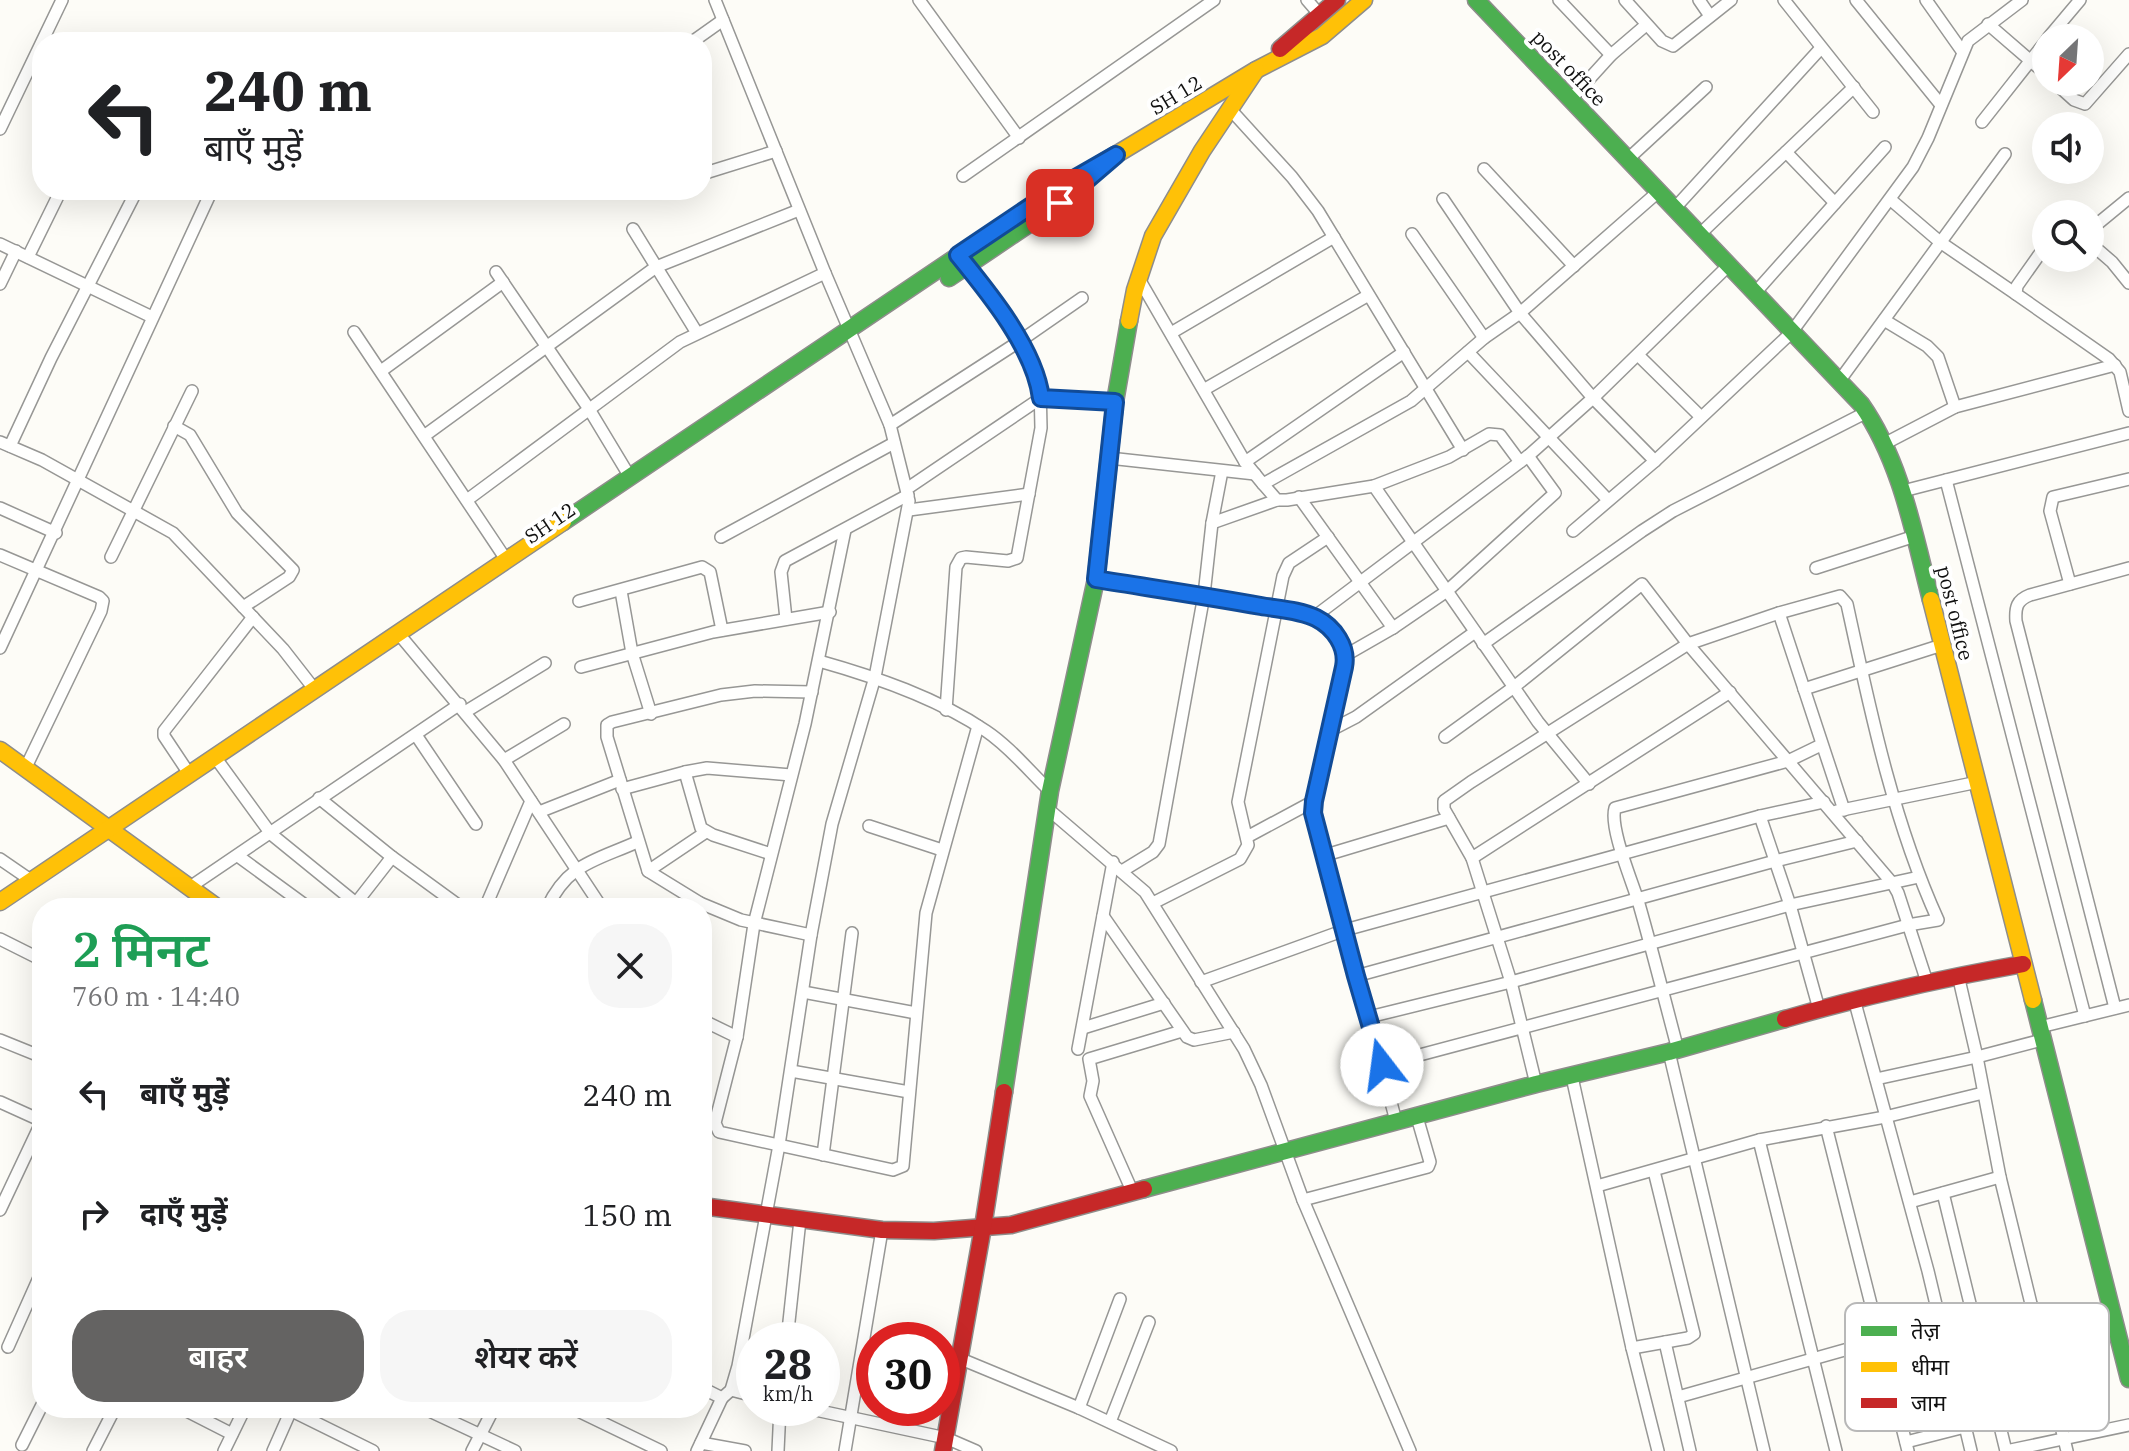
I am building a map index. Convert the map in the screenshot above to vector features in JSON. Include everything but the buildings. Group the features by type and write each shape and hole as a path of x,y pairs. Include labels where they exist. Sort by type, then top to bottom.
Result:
{"main road":[{"name":"SH 12","path":"1256,70 1337,0"},
{"name":"SH 12","path":"0,902 114,833 852,336 963,261 1055,190 1256,70 1322,36 1364,0"},
{"name":"post office","path":"1476,0 1791,333 1840,380 1867,412 1884,444 1903,491 1915,536 2129,1379"},
{"path":"944,1444 983,1227 1050,791 1096,579 1115,402 1139,279 1153,236 1202,151 1256,70"},
{"name":"SH 12","path":"0,917 190,775 219,762 315,690 403,638 507,561 630,477 852,336"},
{"path":"0,750 205,898"},
{"path":"712,1208 882,1230 934,1231 1035,1220 1285,1150 1673,1051 1854,999 1958,975 2023,964"}],"street":[{"path":"47,32 62,0"},
{"path":"715,0 890,425 908,492 909,510 875,677 832,824 811,935 779,1145 738,1366 699,1447 745,1451"},
{"path":"919,0 1019,138"},
{"path":"963,176 1214,0"},
{"path":"1307,0 1320,15"},
{"path":"1559,0 1611,55"},
{"path":"1625,0 1662,41 1673,46 1731,0"},
{"path":"1699,0 1710,16"},
{"path":"1784,0 1873,112"},
{"path":"1856,0 1941,105"},
{"path":"1926,0 1962,51"},
{"path":"1573,531 1655,461 1791,333 1891,200 1921,152 1962,51 1974,33 2022,0"},
{"path":"2059,24 2079,0"},
{"path":"706,32 723,20"},
{"path":"1982,122 2031,59 1988,24"},
{"path":"1571,99 1611,55 1646,25"},
{"path":"1674,209 1821,48"},
{"path":"2104,82 2129,54"},
{"path":"0,129 32,62"},
{"path":"1628,159 1706,87"},
{"path":"1699,235 1854,87"},
{"path":"2070,96 2085,104 2092,96"},
{"path":"1230,109 1292,177 1334,237 1463,450"},
{"path":"1754,294 1885,147"},
{"path":"712,171 776,151"},
{"path":"1786,152 1835,203"},
{"path":"1840,380 2005,154"},
{"path":"1484,169 1574,266"},
{"path":"1263,484 1411,401 1484,338 1520,313 1658,192"},
{"path":"2104,219 2129,198"},
{"path":"1443,199 1520,313 1593,398 1655,461"},
{"path":"28,257 56,200"},
{"path":"132,200 5,444 79,480 173,533 283,649 315,690"},
{"path":"0,648 56,533 207,200"},
{"path":"1891,200 1940,242 2115,365 2120,372 2129,411"},
{"path":"424,436 656,267 799,210"},
{"path":"633,229 697,333"},
{"path":"1412,234 1484,338"},
{"path":"1171,333 1334,237"},
{"path":"0,244 152,317"},
{"path":"0,284 16,251"},
{"path":"2104,255 2129,283"},
{"path":"946,710 958,561 966,557 1008,561 1017,558 1041,428 1040,385 1020,341 963,261"},
{"path":"2016,294 2017,286 2032,265"},
{"path":"1314,617 1524,459 1593,398 1728,266"},
{"path":"467,500 662,354 697,333 825,273"},
{"path":"381,371 499,277 589,409 630,477"},
{"path":"1139,279 1245,462 1277,500"},
{"path":"1205,389 1367,296"},
{"path":"890,425 1082,298"},
{"path":"1884,320 1927,346 1938,357 1955,407"},
{"path":"354,332 507,561"},
{"path":"1245,462 1404,352"},
{"path":"1468,352 1608,500"},
{"path":"1638,355 1701,417"},
{"path":"1884,444 1955,407 2115,365"},
{"path":"111,557 192,391"},
{"path":"786,619 781,572 785,561 908,492 1041,398 1115,402"},
{"path":"1483,644 1673,511 1867,412"},
{"path":"174,426 190,435 237,513 293,570 289,577 243,607"},
{"path":"1212,523 1277,500 1374,486 1439,462 1489,434 1494,433 1505,439 1555,493 1447,591 1346,655"},
{"path":"1903,491 2129,433"},
{"path":"721,537 894,443"},
{"path":"1109,458 1255,474"},
{"path":"1122,871 1153,852 1159,844 1204,595 1212,523 1222,471"},
{"path":"2070,584 2050,511 2053,497 2129,479"},
{"path":"1946,480 2085,1016"},
{"path":"1374,486 1514,687 1589,784"},
{"path":"909,510 1029,494"},
{"path":"1299,497 1393,628"},
{"path":"0,508 56,533"},
{"path":"845,530 812,692 754,924 737,1037 716,1129 724,1135 900,1169 905,1159 926,913 978,726"},
{"path":"1816,568 1915,536"},
{"path":"1153,903 1240,859 1248,845 1238,802 1283,576 1289,563 1328,537"},
{"path":"0,555 99,597 103,605 26,767"},
{"path":"579,601 697,568 707,568 722,630"},
{"path":"2115,1008 2015,610 2022,598 2129,568"},
{"path":"1096,579 1204,595 1314,617 1339,639 1346,655 1314,801 1314,822 1326,855 1396,1121"},
{"path":"1445,737 1514,687 1642,584 1688,644 1788,761 1824,802 1839,811 1978,782"},
{"path":"621,591 632,653 651,714"},
{"path":"1382,1065 1524,1028 1908,925 1938,920 1919,877 1895,798 1843,598 1837,596 1779,613 1688,644 1444,801 1444,809 1472,858 1499,939 1524,1028 1536,1084"},
{"path":"581,667 722,630 830,612"},
{"path":"1779,613 1839,811 1857,841 1893,884 1927,982"},
{"path":"190,775 164,736 164,731 253,617"},
{"path":"1329,731 1356,717 1475,632"},
{"path":"403,638 504,760 596,898"},
{"path":"1804,689 1942,645"},
{"path":"819,661 875,677 978,726 1000,742 1050,791"},
{"path":"190,887 416,735 545,663"},
{"path":"687,898 648,871 607,737 607,725 721,695 755,691 812,692"},
{"path":"1472,858 1730,692"},
{"path":"504,760 564,724"},
{"path":"416,735 476,824"},
{"path":"1764,1451 1692,1159 1663,991 1613,816 1615,808 1788,761 1821,745"},
{"path":"219,762 271,834 347,898"},
{"path":"539,812 621,785 685,772 721,768 791,775"},
{"path":"685,772 698,821 706,832 771,854"},
{"path":"319,798 448,898"},
{"path":"489,898 531,801"},
{"path":"1247,837 1314,801"},
{"path":"1201,982 1345,930 1760,816 1824,802"},
{"path":"1048,809 1145,892 1234,1032 1261,1085 1303,1200 1410,1451"},
{"path":"1760,816 1790,905 1819,1009"},
{"path":"1326,855 1449,818"},
{"path":"869,826 942,850"},
{"path":"648,871 706,832"},
{"path":"1356,976 1857,841"},
{"path":"552,898 558,885 577,868 637,842"},
{"path":"238,856 295,898"},
{"path":"363,898 392,857"},
{"path":"0,859 32,881"},
{"path":"1078,1049 1113,862"},
{"path":"1369,1017 1511,982 1790,905 1919,877"},
{"path":"712,910 754,924 811,935"},
{"path":"1103,916 1182,1031 1194,1040 1234,1032"},
{"path":"823,1155 852,933"},
{"path":"0,939 32,955"},
{"path":"1958,975 2000,1177 2032,1303"},
{"path":"803,992 916,1013"},
{"path":"1854,999 1935,1303"},
{"path":"1083,1028 1164,1003"},
{"path":"1876,1079 1977,1057 2085,1016 2129,1005"},
{"path":"712,1025 737,1037"},
{"path":"1133,1193 1090,1096 1093,1081 1089,1059 1182,1031"},
{"path":"0,1040 32,1053"},
{"path":"791,1071 909,1092"},
{"path":"1572,1077 1658,1451"},
{"path":"1597,1186 1759,1140 1885,1117 1983,1093"},
{"path":"0,1102 32,1116"},
{"path":"1303,1200 1428,1167 1430,1162 1417,1117"},
{"path":"1826,1126 1871,1303"},
{"path":"1759,1140 1836,1451"},
{"path":"0,1210 32,1142"},
{"path":"1632,1348 1692,1337 1694,1330 1654,1171"},
{"path":"1910,1202 2000,1177"},
{"path":"1943,1193 1970,1303"},
{"path":"789,1322 800,1220"},
{"path":"845,1451 882,1230"},
{"path":"8,1347 32,1293"},
{"path":"1079,1408 1120,1299"},
{"path":"1110,1422 1149,1322"},
{"path":"1665,1342 1690,1451"},
{"path":"1678,1397 1845,1349"},
{"path":"961,1359 1079,1408 1164,1449"},
{"path":"712,1390 736,1395"},
{"path":"840,1416 976,1451"},
{"path":"34,1451 20,1448 35,1418"},
{"path":"93,1451 110,1418"},
{"path":"201,1418 232,1434"},
{"path":"224,1451 240,1418"},
{"path":"273,1451 286,1418"},
{"path":"308,1418 373,1451"},
{"path":"443,1418 515,1451"},
{"path":"472,1451 489,1418"},
{"path":"592,1418 654,1449"},
{"path":"2109,1429 2129,1425"},
{"path":"778,1451 779,1426"},
{"path":"1907,1446 1953,1431"},
{"path":"1966,1431 1971,1451"},
{"path":"2001,1431 2006,1451 2099,1431"},
{"path":"2062,1431 2067,1451"}],"traffic: fast":[{"path":"1476,0 1861,404 1875,426 1896,474 1931,600"},
{"path":"949,278 1083,184"},
{"path":"563,522 1041,200"},
{"path":"1004,1092 1050,791 1096,579 1115,402 1129,321"},
{"path":"2033,1000 2129,1379"},
{"path":"1144,1189 1785,1019"}],"traffic: slow":[{"path":"1041,200 1256,70 1322,36 1364,0"},
{"path":"1129,321 1135,290 1153,236 1202,151 1256,70"},
{"path":"0,902 563,522"},
{"path":"1931,600 2033,1000"},
{"path":"0,750 204,898"}],"traffic: jam":[{"path":"1280,49 1337,0"},
{"path":"1785,1019 1904,988 2023,964"},
{"path":"943,1451 1004,1092"},
{"path":"712,1207 882,1230 934,1231 1011,1225 1144,1189"}],"route":[{"path":"1060,203 1116,155 1055,190 958,255 1020,341 1040,385 1041,398 1115,402 1096,579 1306,614 1322,622 1344,647 1344,667 1313,813 1382,1065"}]}
